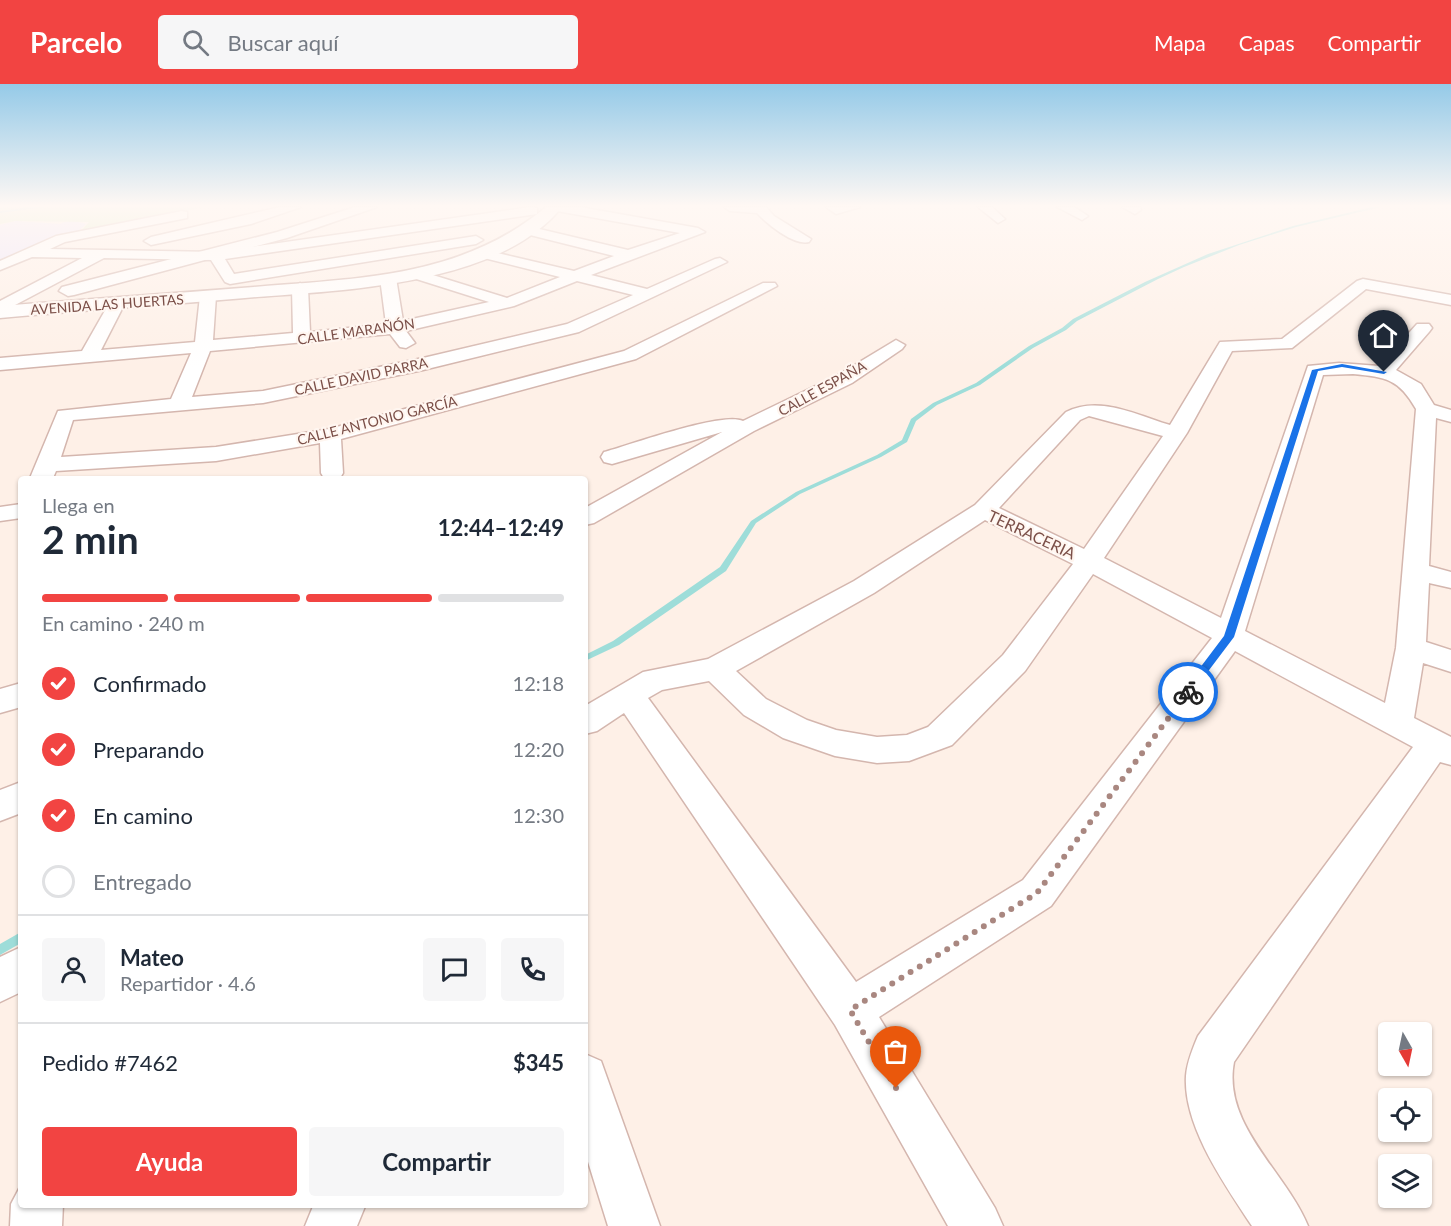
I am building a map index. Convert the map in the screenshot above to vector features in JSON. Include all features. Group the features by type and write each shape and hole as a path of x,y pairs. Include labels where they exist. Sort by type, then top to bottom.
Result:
{"street":[{"path":"0,310 89,260"},
{"path":"0,310 192,260"},
{"path":"216,260 230,279 376,260"},
{"name":"AVENIDA LAS HUERTAS","path":"0,310 300,288 415,274 448,260"},
{"path":"522,260 575,277 647,294"},
{"name":"CALLE MARAÑÓN","path":"0,364 395,328 508,303 616,260"},
{"name":"CALLE DAVID PARRA","path":"65,415 263,397 423,364 573,328 720,262"},
{"path":"415,274 508,303"},
{"path":"388,278 395,328 423,364"},
{"path":"715,669 755,707 795,729 835,743 867,749 909,748 940,736 1014,663 1089,561 1176,433 1226,346 1286,344 1363,284 1451,300"},
{"name":"CALLE ANTONIO GARCÍA","path":"65,415 45,472 216,454 330,435 630,355 769,286"},
{"path":"300,288 302,338"},
{"path":"179,404 203,347 208,296"},
{"path":"89,355 117,303"},
{"path":"0,331 20,310"},
{"path":"573,328 630,355"},
{"path":"1384,372 1423,328"},
{"name":"CALLE ESPAÑA","path":"588,516 747,427 845,379 896,345"},
{"path":"850,1010 1037,893 1229,637 1315,370 1342,366 1384,372 1414,387 1438,412 1415,571 1411,648 1397,723"},
{"path":"984,510 1074,416 1085,410 1098,410 1176,433"},
{"path":"612,457 709,428 735,424 747,427"},
{"path":"330,435 333,473"},
{"path":"203,476 216,454"},
{"name":"TERRACERIA","path":"588,720 654,680 715,669 864,587 984,510 1089,561 1229,637 1443,748"},
{"path":"0,514 18,511"},
{"path":"1415,571 1451,580"},
{"path":"1411,648 1451,661"},
{"path":"628,694 850,1010 977,1226"},
{"path":"0,700 18,696"},
{"path":"1282,1226 1233,1152 1213,1107 1209,1076 1214,1052 1443,748"},
{"path":"0,806 18,797"},
{"path":"0,981 18,970"},
{"path":"588,1086 634,1226"},
{"path":"36,1226 37,1208"},
{"path":"331,1226 339,1208"}],"waterway":[{"path":"588,657 616,643 723,569 753,522 798,493 879,456 905,441 913,420 935,404 978,384 1075,320 1196,260"},
{"path":"0,950 18,939"}],"way so far":[{"path":"896,1088 850,1010 1037,893 1188,692"}],"route":[{"path":"1188,692 1229,637 1315,370 1342,366 1384,372"}]}
